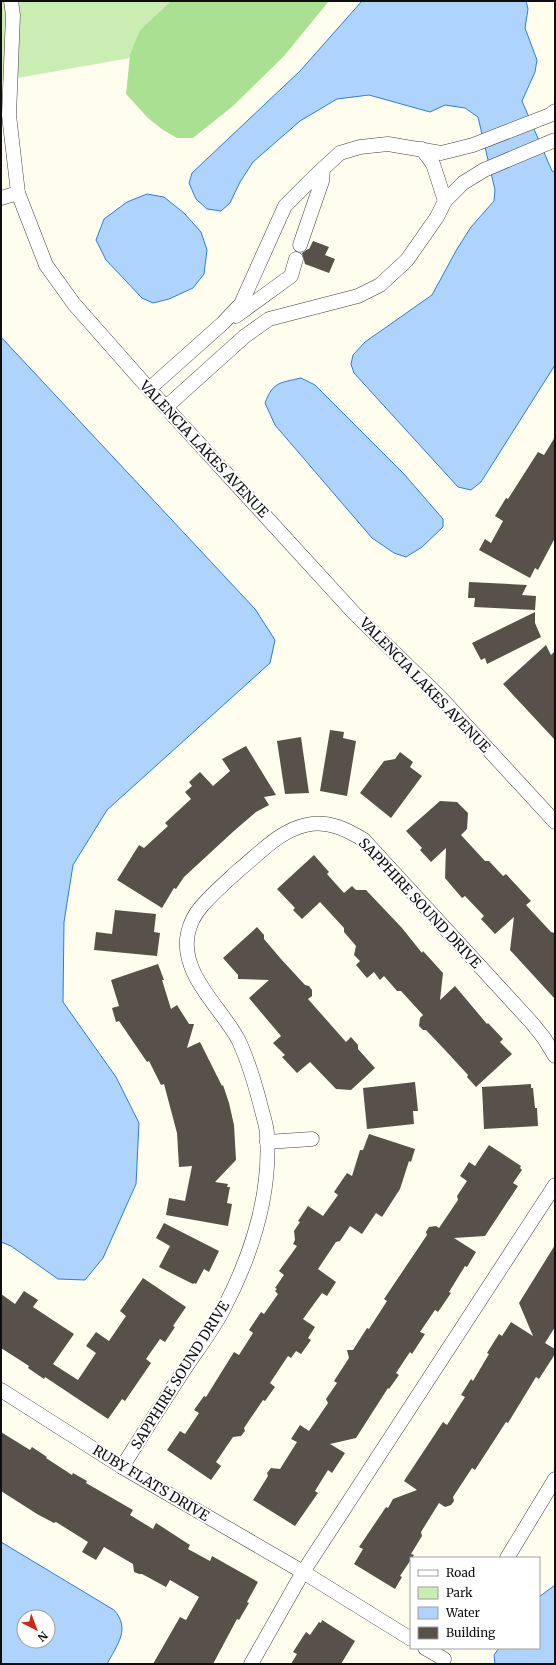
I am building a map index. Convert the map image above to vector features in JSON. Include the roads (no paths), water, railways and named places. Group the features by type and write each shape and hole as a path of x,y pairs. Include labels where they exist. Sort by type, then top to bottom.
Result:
{"street":[{"name":"VALENCIA LAKES AVENUE","path":"11,1 10,115 18,193 46,265 74,304 149,389 354,613 440,697 555,822"},
{"path":"149,389 214,331 241,304 285,206 340,153 360,147 388,144 441,153 473,145 552,113"},
{"path":"166,407 245,336 269,319 358,296 380,285 407,260 437,217 446,201 462,183 484,170 555,140"},
{"path":"422,149 433,164 446,201"},
{"path":"300,245 322,180 323,169"},
{"path":"1,198 18,193"},
{"path":"214,331 291,276 296,259"},
{"name":"SAPPHIRE SOUND DRIVE","path":"122,1466 224,1309 252,1244 266,1190 268,1172 267,1133 249,1067 239,1041 230,1026 202,989 195,974 189,954 188,934 193,919 199,908 212,895 273,841 290,830 302,826 321,824 336,825 351,832 364,840 531,1022 544,1038 555,1056"},
{"path":"267,1142 312,1139"},
{"path":"251,1664 303,1572 555,1185"},
{"name":"RUBY FLATS DRIVE","path":"1,1390 122,1466 303,1572 410,1638"},
{"path":"507,1557 555,1479"},
{"path":"427,1649 445,1657"}],"water":[{"path":"362,1 526,1 528,9 525,28 537,60 535,72 522,101 552,171 555,172 555,365 481,482 471,490 458,487 354,373 351,364 353,355 365,342 432,295 471,227 494,201 495,190 478,117 465,108 445,105 430,112 369,95 337,99 300,121 253,162 240,182 230,203 221,211 207,209 196,199 189,183 192,173 300,71"},
{"path":"147,194 164,197 184,213 201,232 207,250 204,274 193,288 169,299 153,303 142,298 106,260 96,240 104,219 127,202"},
{"path":"1,337 255,609 275,640 270,663 107,810 73,865 64,922 63,1002 116,1077 139,1123 136,1184 103,1258 85,1280 58,1279 11,1246 1,1242"},
{"path":"301,378 315,385 404,474 443,519 443,527 422,547 406,557 394,553 372,538 275,425 265,403 268,396 278,384"},
{"path":"1,1542 114,1610 119,1617 122,1630 118,1644 107,1664 1,1664"},
{"path":"555,1585 555,1664 495,1664 494,1655 498,1649 540,1649 540,1596"}]}
